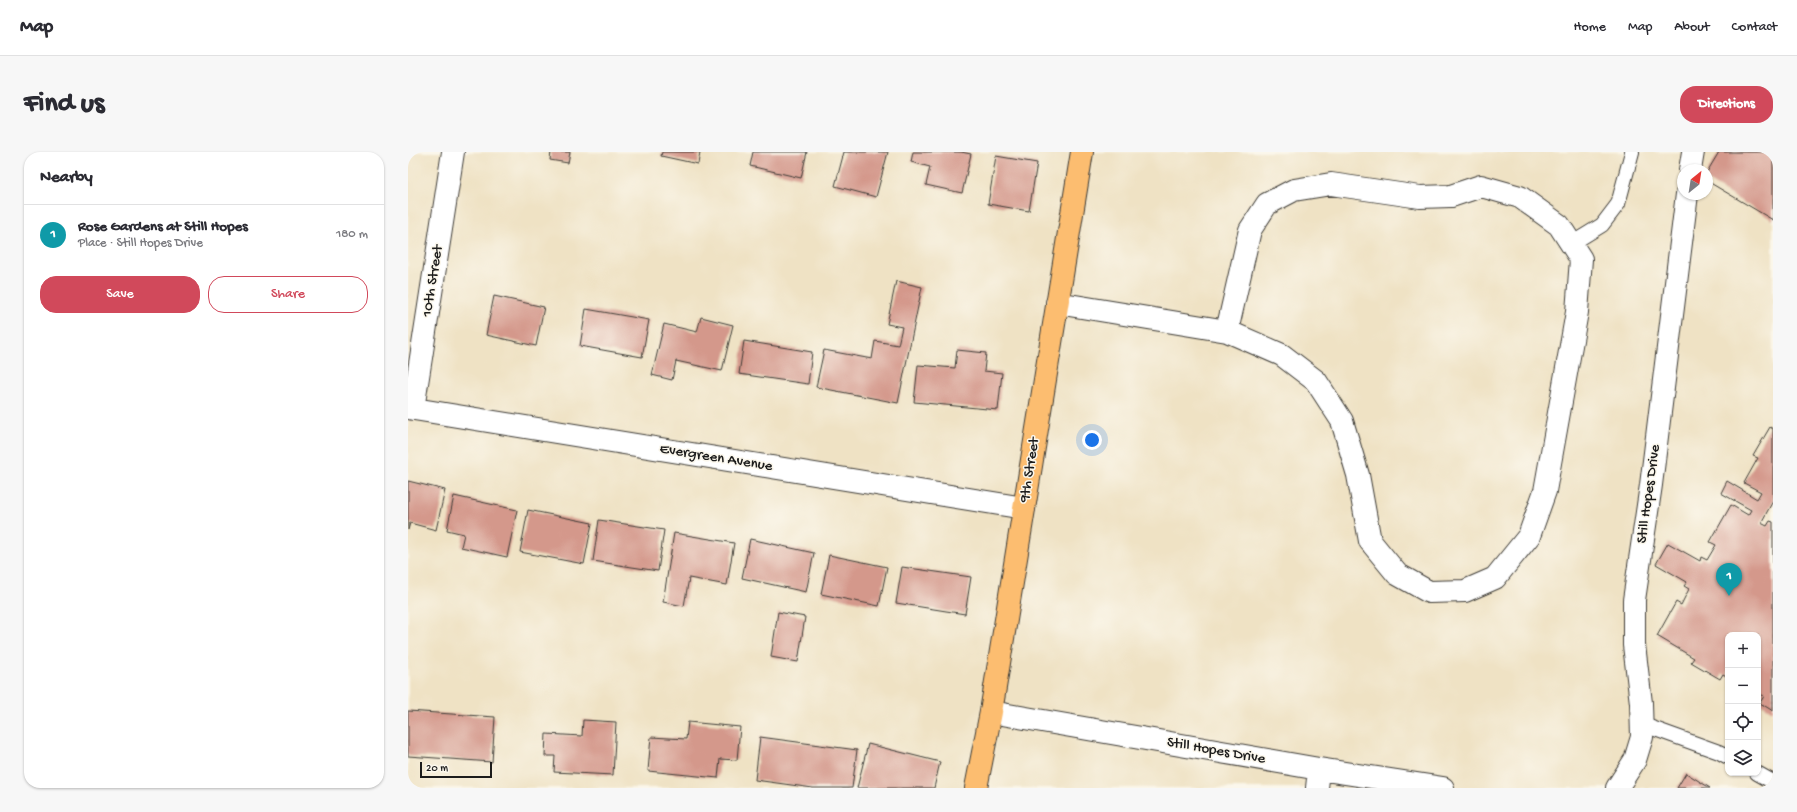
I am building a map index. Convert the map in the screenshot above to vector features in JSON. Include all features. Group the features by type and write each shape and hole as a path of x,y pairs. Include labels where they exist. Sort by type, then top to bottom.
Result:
{"main road":[{"name":"9th Street","path":"976,788 991,712 1082,152"}],"street":[{"name":"10th Street","path":"411,409 454,152"},
{"path":"1691,164 1693,152"},
{"path":"1057,303 1227,331 1282,355 1316,382 1342,421 1358,475 1370,541 1397,574 1429,592 1465,591 1495,578 1529,536 1545,491 1578,312 1581,259 1559,225 1520,197 1481,186 1451,196 1420,198 1331,184 1294,190 1267,204 1250,230 1227,331"},
{"name":"Still Hopes Drive","path":"1617,788 1635,760 1642,737 1634,645 1634,600 1651,485 1686,200"},
{"name":"Evergreen Avenue","path":"411,409 1024,508"},
{"name":"Still Hopes Drive","path":"991,712 1318,778 1443,788"}],"lane":[{"path":"1571,244 1602,225 1618,204 1632,152"},
{"path":"1641,724 1725,755"},
{"path":"1761,775 1773,782"}],"building":[{"path":"551,152 570,152 568,163 550,160"},
{"path":"662,152 700,152 698,164 661,156"},
{"path":"753,152 807,152 801,178 750,166"},
{"path":"844,152 888,152 876,197 835,186"},
{"path":"913,152 961,152 971,154 962,193 926,185 930,167 911,162"},
{"path":"1719,152 1773,152 1773,220 1713,185 1712,164"},
{"path":"996,156 1037,163 1029,211 988,204"},
{"path":"896,281 922,287 898,403 816,387 824,350 872,359 875,341 898,345 902,327 887,324"},
{"path":"494,296 544,307 536,346 486,335"},
{"path":"586,309 649,320 642,357 580,346"},
{"path":"701,317 733,325 722,371 676,361 672,380 652,375 664,324 697,332"},
{"path":"744,341 812,352 808,384 739,374"},
{"path":"957,350 986,353 984,371 1002,373 998,410 914,402 918,365 955,368"},
{"path":"1770,427 1773,429 1773,501 1761,523 1767,526 1770,521 1773,522 1773,711 1761,704 1764,696 1761,694 1761,632 1725,632 1725,675 1723,674 1720,679 1691,662 1694,658 1657,636 1676,602 1681,605 1689,589 1684,586 1687,582 1656,564 1668,543 1700,561 1701,557 1707,560 1716,545 1710,542 1731,505 1748,515 1751,510 1721,493 1727,481 1757,499 1761,492 1744,483 1758,458 1753,456"},
{"path":"408,481 445,490 436,530 410,523 408,530"},
{"path":"454,496 517,510 507,557 461,547 464,534 447,530"},
{"path":"528,510 592,523 584,564 520,552"},
{"path":"599,520 664,530 658,571 593,561"},
{"path":"674,533 734,543 727,585 689,578 684,606 663,602"},
{"path":"750,539 814,553 806,592 742,578"},
{"path":"829,555 887,567 879,606 821,594"},
{"path":"902,567 971,577 965,614 896,603"},
{"path":"778,612 805,617 798,662 771,657"},
{"path":"408,711 495,717 492,762 408,756"},
{"path":"583,720 616,722 613,775 554,772 555,756 545,756 546,734 582,736"},
{"path":"688,722 740,727 737,760 720,759 718,778 648,771 651,737 686,739"},
{"path":"760,737 857,750 852,788 813,788 755,780"},
{"path":"868,744 940,762 934,788 857,788"},
{"path":"1686,773 1710,788 1677,788"}],"place":[{"name":"Rose Gardens at Still Hopes","path":"1729,596"}]}
